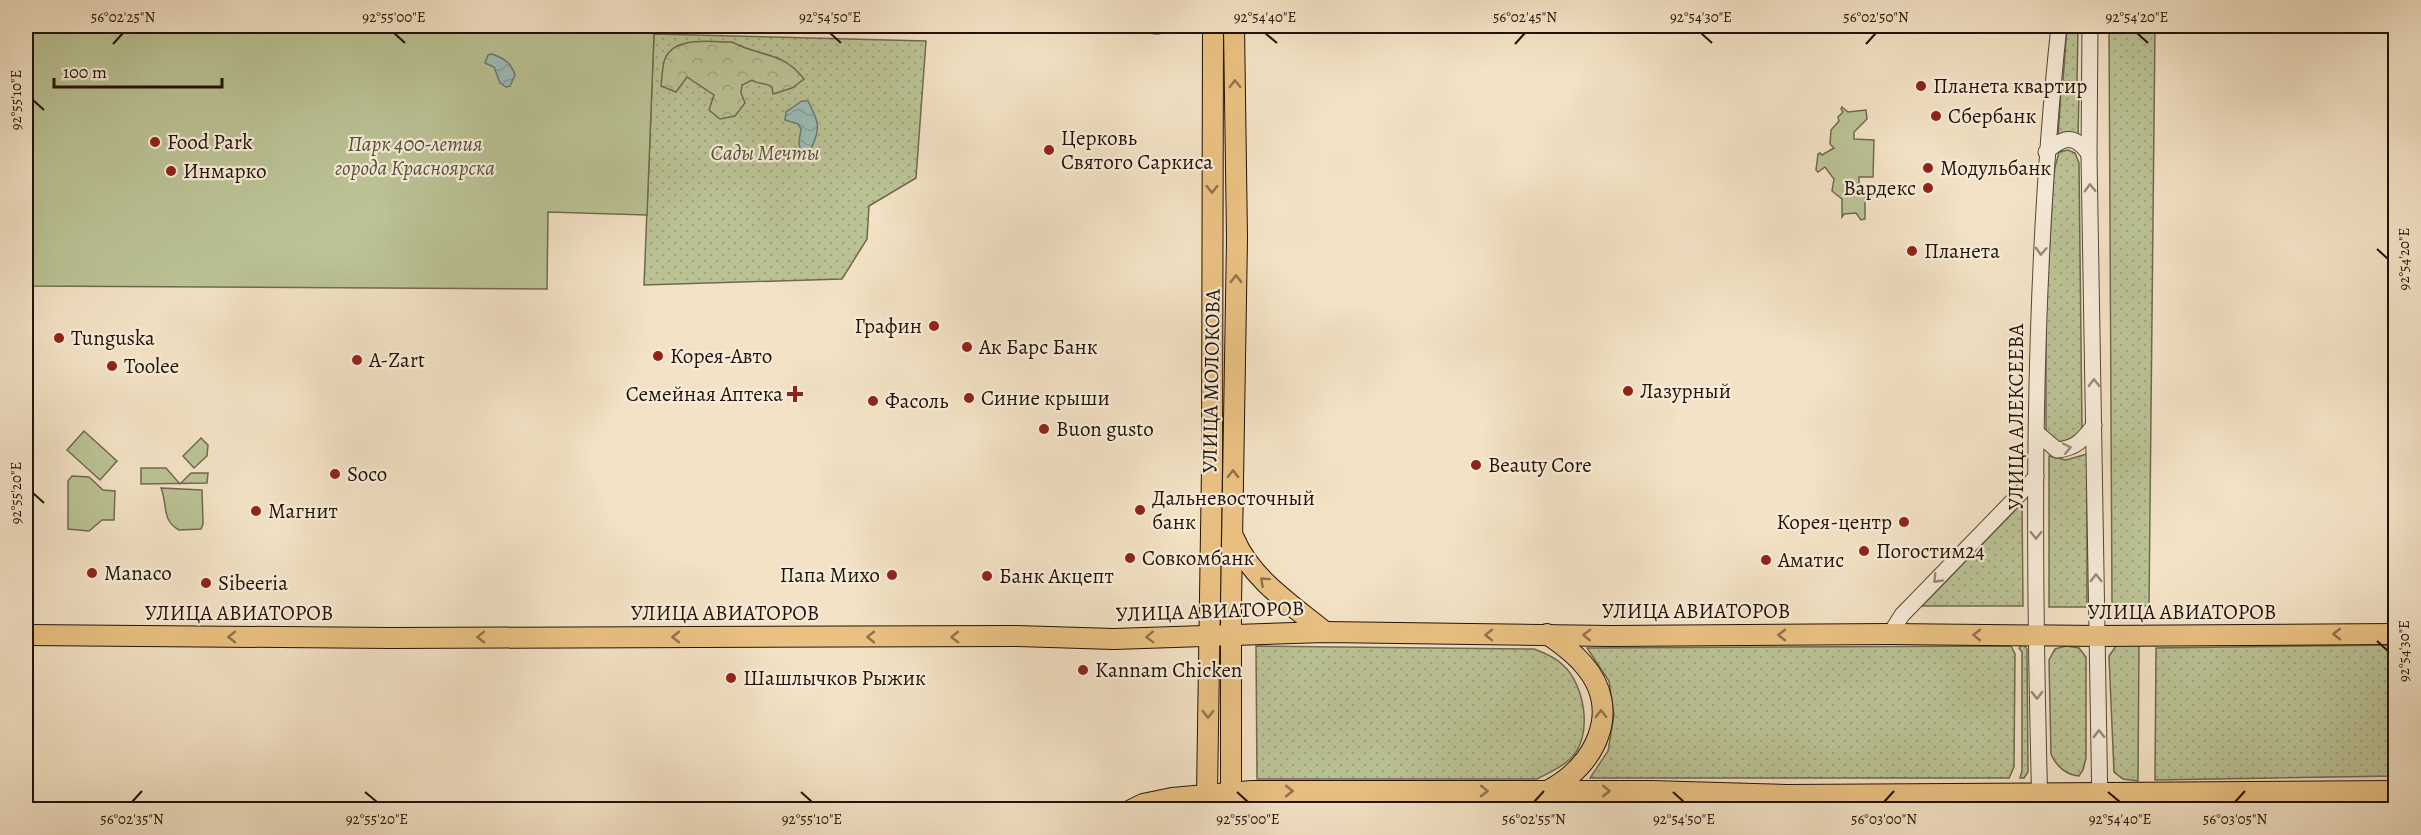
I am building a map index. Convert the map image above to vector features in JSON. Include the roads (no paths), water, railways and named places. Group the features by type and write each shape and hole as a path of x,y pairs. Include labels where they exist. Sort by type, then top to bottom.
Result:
{"main road":[{"name":"УЛИЦА МОЛОКОВА","path":"1208,802 1208,635 1212,467 1213,26"},
{"name":"УЛИЦА МОЛОКОВА","path":"1230,801 1237,238 1234,26"},
{"path":"1232,532 1242,557 1258,575 1325,632"},
{"name":"УЛИЦА АВИАТОРОВ","path":"26,635 380,638 1017,636 1113,639 1325,632 1618,636 2396,634"},
{"path":"1547,634 1585,665 1599,692 1602,718 1596,745 1580,767 1564,782 1547,791"},
{"path":"1131,810 1143,804 1172,798 1208,802 1230,801 1264,791 1547,791 1852,802 2100,801 2396,791"}],"street":[{"path":"1154,26 1159,26"},
{"name":"УЛИЦА АЛЕКСЕЕВА","path":"2040,801 2036,636 2038,303 2046,152 2059,26"},
{"path":"2090,26 2089,154 2100,801"},
{"path":"2046,152 2063,140 2072,139 2082,145 2089,154"},
{"path":"2037,433 2057,450 2065,449 2075,447 2094,425"},
{"path":"1890,634 1902,615 2036,477"},
{"path":"2300,810 2315,793"}],"water":[{"path":"492,54 503,59 511,67 515,75 510,86 506,87 500,83 494,67 485,63 488,55"},
{"path":"802,101 808,101 815,114 817,130 811,149 800,149 801,129 798,124 785,120 786,112"}],"place":[{"name":"Планета квартир","path":"1921,86"},
{"name":"Сбербанк","path":"1936,116"},
{"name":"Food Park","path":"155,142"},
{"name":"Церковь Святого Саркиса","path":"1049,150"},
{"name":"Модульбанк","path":"1928,168"},
{"name":"Инмарко","path":"171,171"},
{"name":"Вардекс","path":"1928,188"},
{"name":"Планета","path":"1912,251"},
{"name":"Графин","path":"934,326"},
{"name":"Tunguska","path":"59,338"},
{"name":"Ак Барс Банк","path":"967,347"},
{"name":"Корея-Авто","path":"658,356"},
{"name":"A-Zart","path":"357,360"},
{"name":"Toolee","path":"112,366"},
{"name":"Лазурный","path":"1628,391"},
{"name":"Семейная Аптека","path":"795,394"},
{"name":"Синие крыши","path":"969,398"},
{"name":"Фасоль","path":"873,401"},
{"name":"Buon gusto","path":"1044,429"},
{"name":"Beauty Core","path":"1476,465"},
{"name":"Soco","path":"335,474"},
{"name":"Дальневосточный банк","path":"1140,510"},
{"name":"Магнит","path":"256,511"},
{"name":"Корея-центр","path":"1904,522"},
{"name":"Погостим24","path":"1864,551"},
{"name":"Совкомбанк","path":"1130,558"},
{"name":"Аматис","path":"1766,560"},
{"name":"Manaco","path":"92,573"},
{"name":"Папа Михо","path":"892,575"},
{"name":"Банк Акцепт","path":"987,576"},
{"name":"Sibeeria","path":"206,583"},
{"name":"Kannam Chicken","path":"1083,670"},
{"name":"Шашлычков Рыжик","path":"731,678"}],"park label":[{"name":"Сады Мечты","path":"765,153"},
{"name":"Парк 400-летия города Красноярска","path":"415,156"}]}
